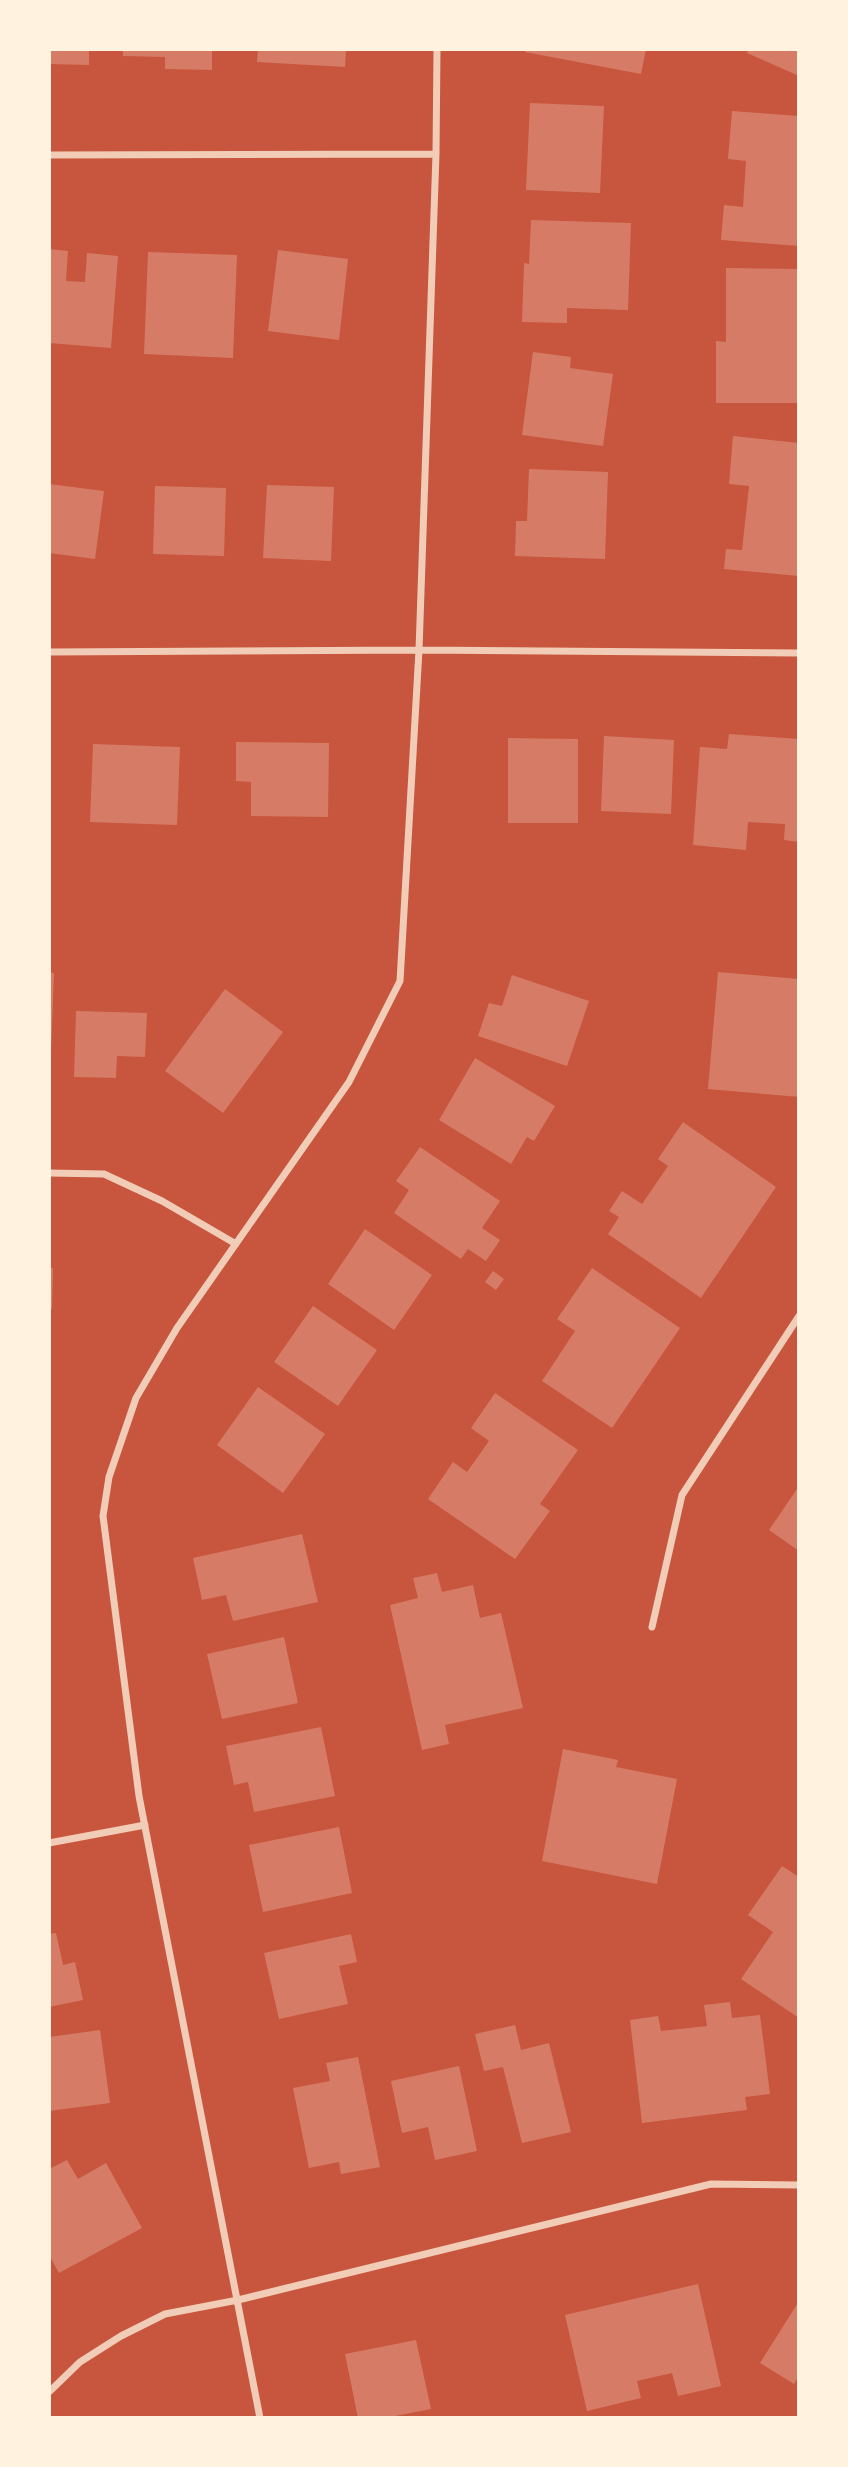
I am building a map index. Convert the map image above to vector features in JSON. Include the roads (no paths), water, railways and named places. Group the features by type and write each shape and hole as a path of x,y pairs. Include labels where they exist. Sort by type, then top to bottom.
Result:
{"street":[{"path":"261,2418 139,1796 103,1516 109,1477 136,1398 177,1328 349,1082 400,981 419,650 436,154 437,49"},
{"path":"49,155 436,154"},
{"path":"49,652 419,650 799,653"},
{"path":"49,1173 104,1174 162,1201 236,1244"},
{"path":"652,1627 682,1495 799,1316"},
{"path":"49,1843 145,1825"},
{"path":"49,2392 80,2362 121,2336 165,2314 238,2301 711,2184 799,2185"}]}
